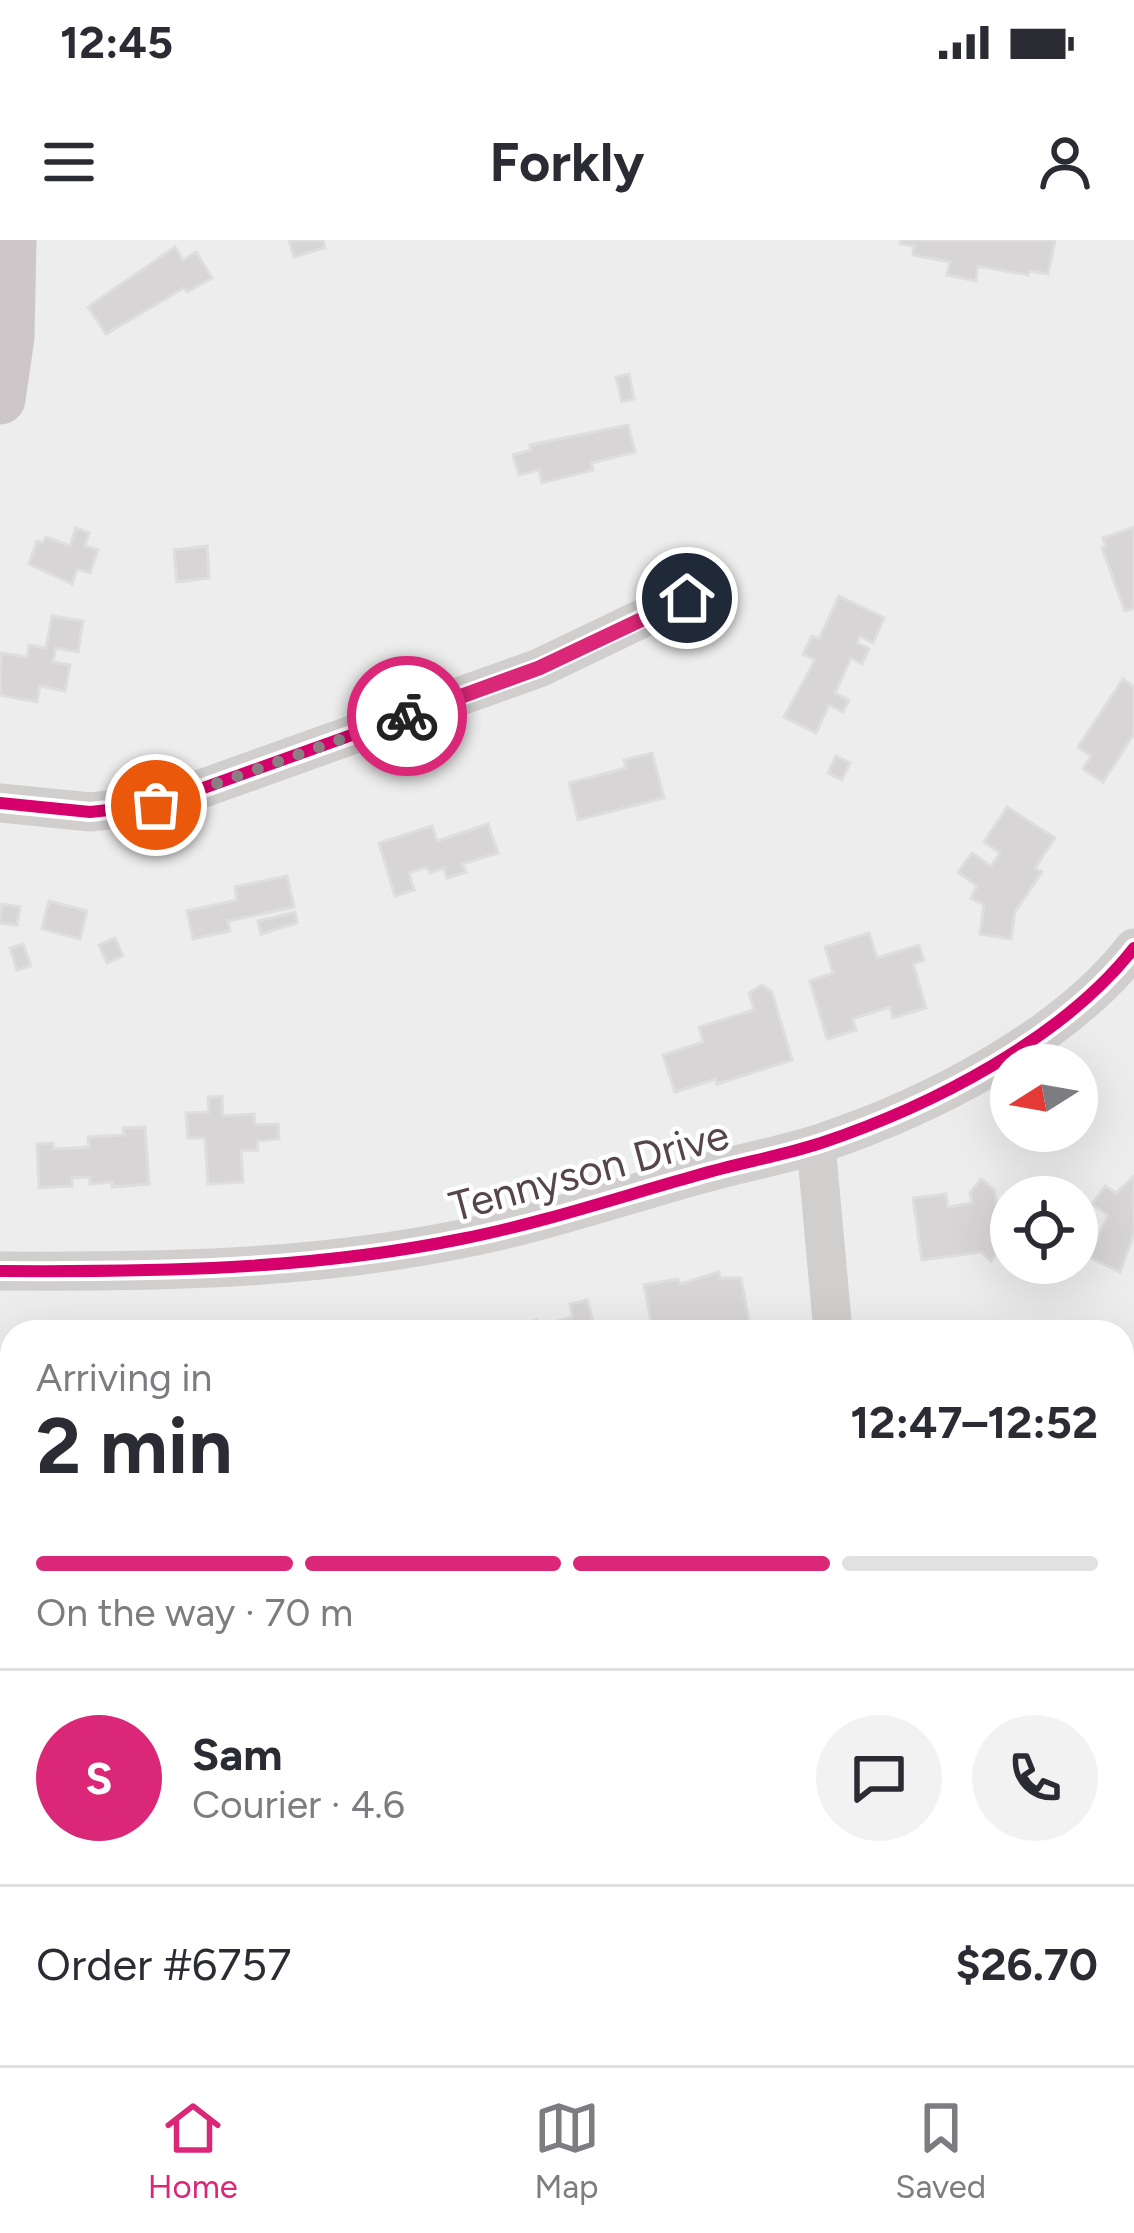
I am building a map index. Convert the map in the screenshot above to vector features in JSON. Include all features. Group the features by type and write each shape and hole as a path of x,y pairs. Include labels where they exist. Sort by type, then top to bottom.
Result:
{"main road":[{"path":"0,399 9,337 11,240"}],"street":[{"path":"0,803 90,812 156,805 539,668 687,598"},
{"name":"Tennyson Drive","path":"0,1271 228,1270 404,1250 516,1228 816,1145 913,1107 999,1060 1103,983 1134,948"},
{"path":"816,1145 832,1320"}],"building":[{"path":"289,240 323,240 325,248 294,257"},
{"path":"901,240 1055,240 1048,274 978,266 976,281 947,275 950,262 913,255 914,246 900,244"},
{"path":"175,247 183,260 196,252 212,278 187,292 184,288 106,334 88,307"},
{"path":"629,374 634,399 622,402 616,377"},
{"path":"628,425 635,452 591,463 593,470 542,483 539,470 519,475 513,455 531,450 530,445"},
{"path":"1134,527 1134,608 1125,611 1102,548 1106,547 1103,538"},
{"path":"76,528 89,533 85,546 98,550 90,573 77,569 72,584 29,564 37,541 43,543 46,537 70,546"},
{"path":"207,546 209,578 177,582 174,550"},
{"path":"839,596 884,618 873,643 860,636 857,643 869,649 862,664 851,658 835,693 849,700 843,712 829,705 816,733 784,717 815,660 803,654 812,636 819,639"},
{"path":"52,616 83,621 78,652 56,648 53,662 70,665 65,691 40,686 37,702 0,695 1,653 27,657 29,645 46,648"},
{"path":"1123,679 1134,687 1134,734 1103,782 1083,769 1091,756 1078,747"},
{"path":"652,753 664,798 578,820 569,783 626,768 624,760"},
{"path":"836,756 850,763 842,780 828,773"},
{"path":"1007,807 1055,838 1035,868 1042,872 1015,912 1011,939 980,934 984,905 971,898 977,886 958,872 972,853 991,866 1000,853 984,842"},
{"path":"488,824 498,853 462,864 466,872 447,878 444,868 409,873 414,890 395,896 379,843 432,826 437,841"},
{"path":"287,876 294,907 228,921 230,931 193,939 187,911 237,900 235,887"},
{"path":"49,901 87,911 80,939 42,929"},
{"path":"2,904 20,907 17,925 0,923"},
{"path":"295,912 297,923 261,934 258,921"},
{"path":"869,933 877,958 919,945 924,960 913,964 926,1008 893,1018 890,1007 852,1019 856,1030 827,1039 810,981 833,973 825,947"},
{"path":"115,938 123,956 107,963 99,945"},
{"path":"23,944 31,966 17,970 10,948"},
{"path":"762,985 772,992 792,1060 675,1092 663,1055 703,1042 699,1027 754,1010 749,993"},
{"path":"222,1096 223,1116 254,1114 255,1125 278,1124 279,1139 257,1141 258,1150 241,1151 243,1182 208,1184 205,1138 188,1138 186,1113 209,1112 208,1097"},
{"path":"145,1127 149,1184 112,1187 112,1182 90,1184 90,1177 72,1178 72,1186 39,1188 37,1144 53,1143 53,1149 89,1147 88,1137 124,1135 123,1128"},
{"path":"1134,1176 1134,1234 1120,1272 1098,1261 1098,1237 1108,1215 1098,1208 1098,1196 1105,1186 1116,1193"},
{"path":"981,1179 990,1187 990,1260 981,1252 922,1260 913,1198 946,1194 948,1207 972,1203 970,1193"},
{"path":"719,1272 720,1278 741,1278 749,1320 651,1320 644,1285 678,1279 680,1284"},
{"path":"587,1300 593,1320 562,1320 573,1317 570,1304"}],"cycle path":[{"path":"0,803 90,812 156,805 539,668 687,597"},
{"path":"0,1271 232,1267 404,1249 521,1225 806,1148 905,1110 991,1066 1070,1012 1134,948"}],"way so far":[{"path":"156,805 407,716"}],"route":[{"path":"407,716 539,668 687,598"}]}
